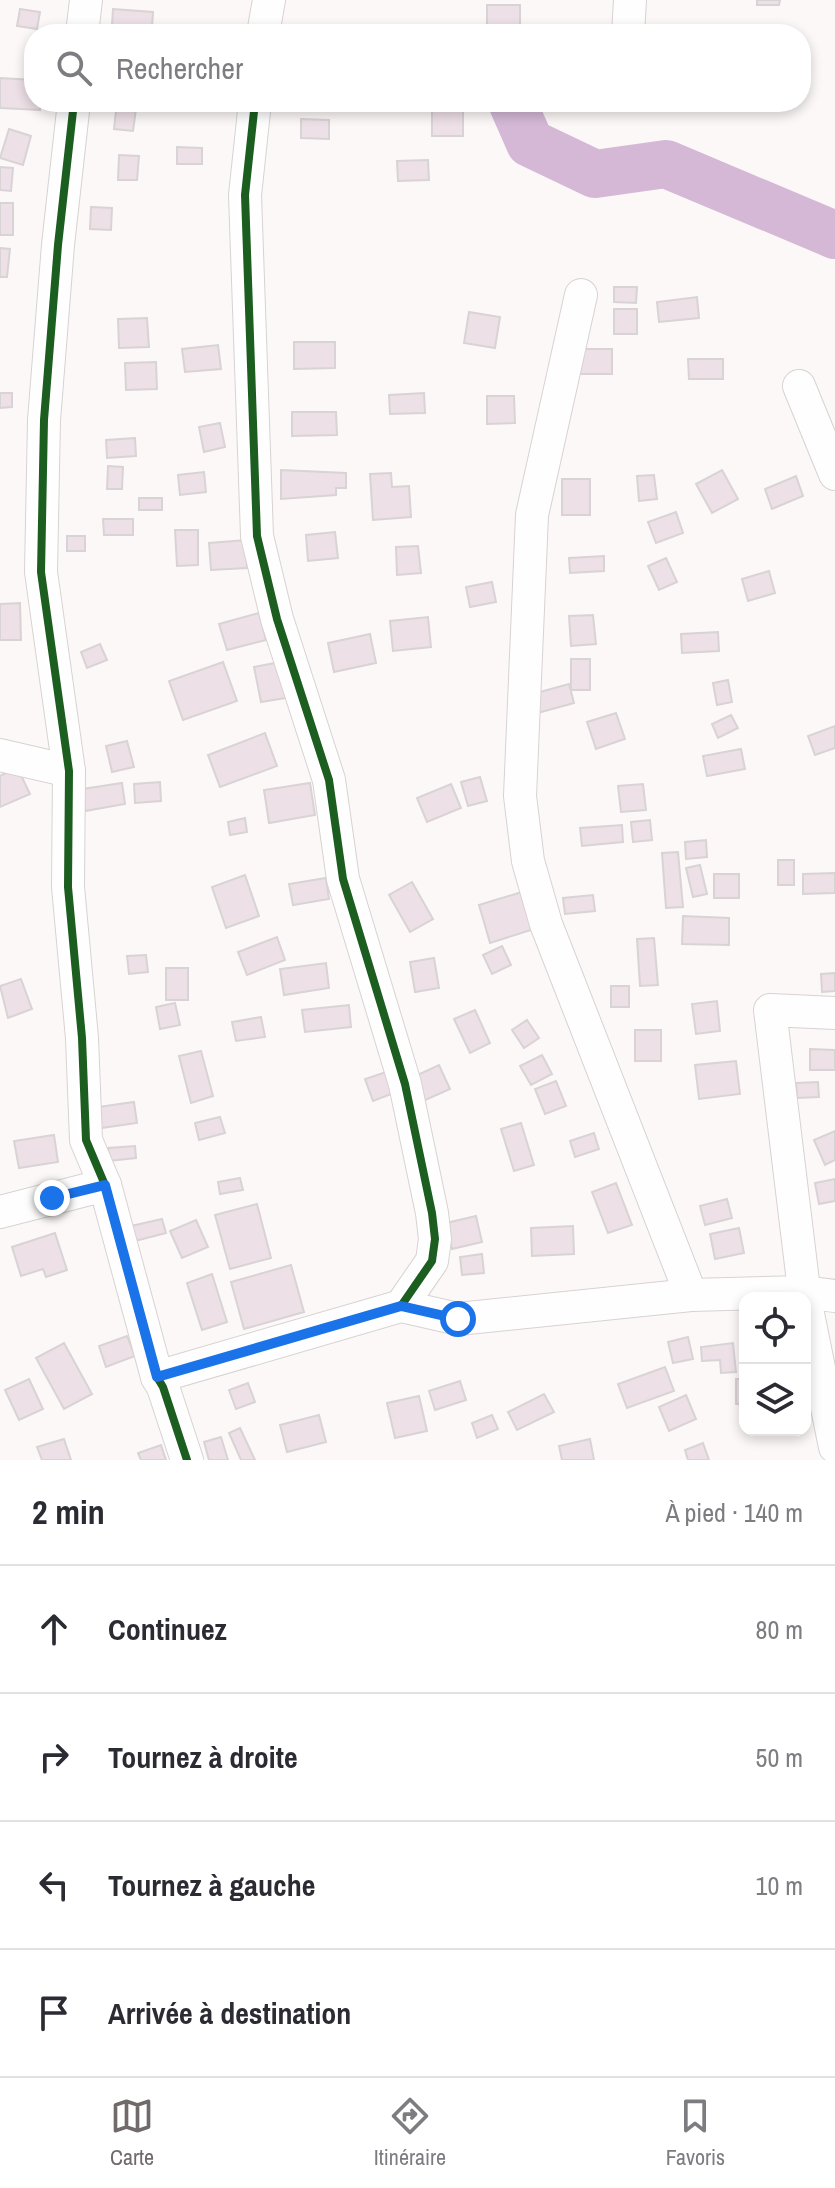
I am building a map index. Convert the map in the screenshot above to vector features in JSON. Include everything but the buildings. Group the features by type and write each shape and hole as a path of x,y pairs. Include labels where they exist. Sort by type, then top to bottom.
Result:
{"street":[{"path":"83,24 86,0"},
{"path":"265,24 269,0"},
{"path":"629,24 630,0"},
{"path":"73,112 44,420 41,572 69,771 68,887 82,1038 86,1140 105,1185 157,1377 187,1460"},
{"path":"254,112 245,195 257,536 277,619 329,780 343,879 405,1084 432,1213 435,1239 432,1261 401,1306"},
{"path":"581,295 532,515 520,796 528,861 546,924 691,1295"},
{"path":"799,386 835,474"},
{"path":"0,755 69,771"},
{"path":"804,1292 770,1010 835,1013"},
{"path":"0,1212 105,1185"},
{"path":"157,1377 401,1306 458,1319 691,1295 739,1295"},
{"path":"811,1296 835,1296"},
{"path":"811,1330 835,1447"}],"waterway":[{"path":"516,112 530,143 595,174 666,164 835,235"}],"cycle path":[{"path":"73,112 44,420 41,572 69,771 68,887 82,1038 86,1140 105,1185 157,1377 187,1460"},
{"path":"254,112 245,195 257,536 277,619 329,780 343,879 405,1084 432,1213 435,1239 432,1261 401,1306"}],"route":[{"path":"52,1198 105,1185 157,1377 401,1306 458,1319"}]}
